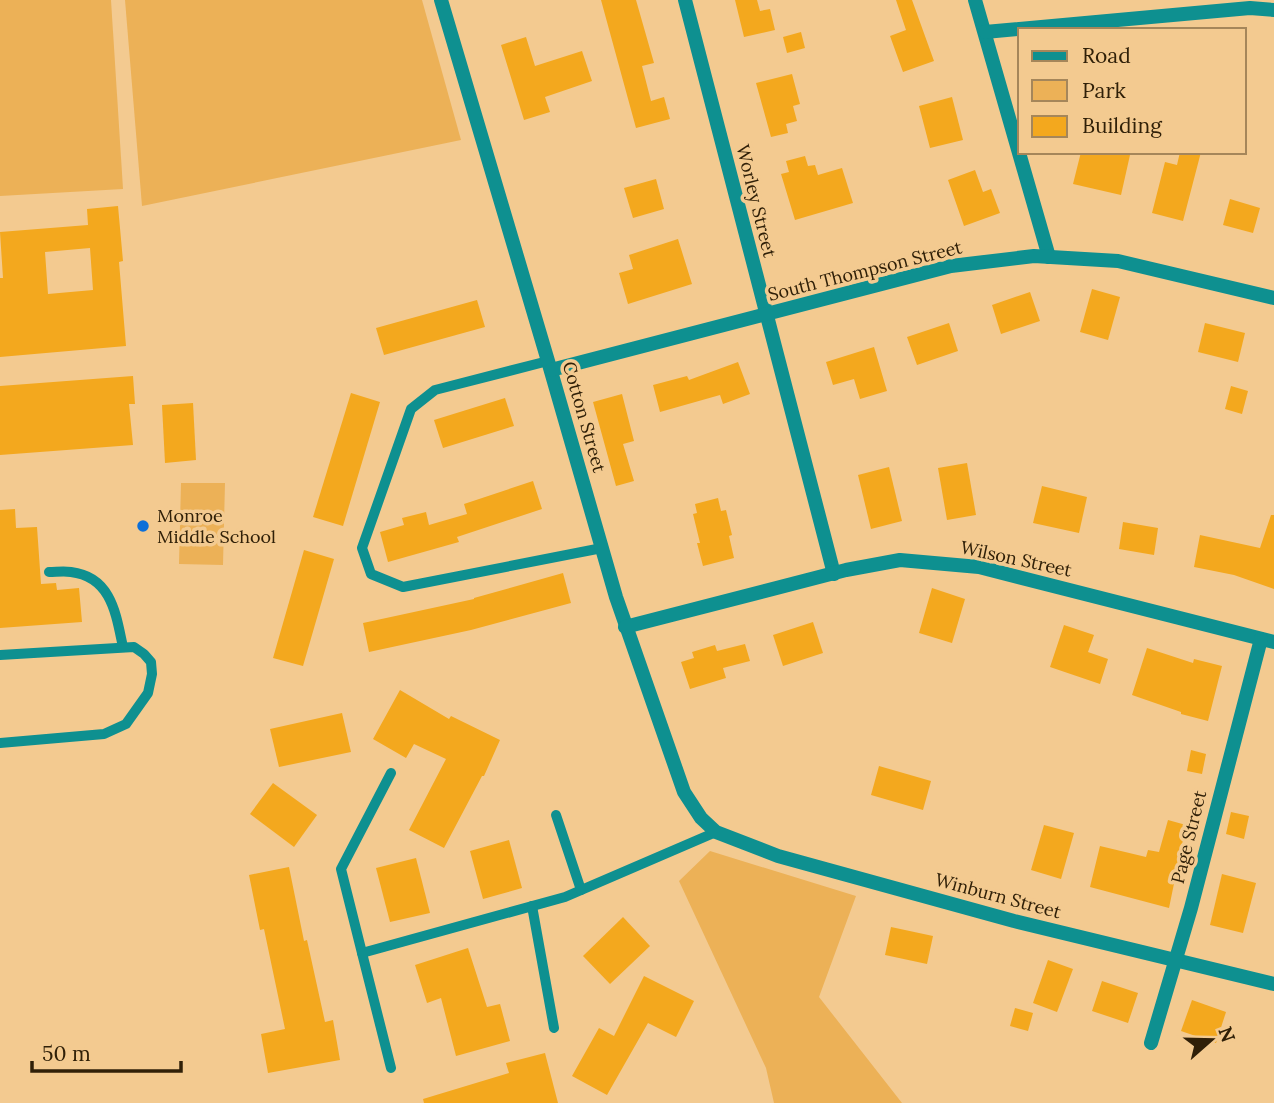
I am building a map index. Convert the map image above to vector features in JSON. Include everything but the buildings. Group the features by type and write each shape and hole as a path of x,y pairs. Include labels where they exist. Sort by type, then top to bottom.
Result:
{"street":[{"name":"Cotton Street","path":"442,0 625,627 684,792 701,818 716,832"},
{"name":"Worley Street","path":"685,0 834,574"},
{"path":"975,0 1018,148"},
{"path":"1031,28 1250,9 1274,10"},
{"path":"985,32 1018,29"},
{"path":"1020,154 1049,257"},
{"name":"South Thompson Street","path":"550,366 766,315 951,266 1034,256 1118,261 1274,298"},
{"name":"Wilson Street","path":"625,627 846,570 900,560 979,567 1268,641"},
{"name":"Page Street","path":"1151,1043 1268,641"},
{"name":"Winburn Street","path":"716,832 778,856 1014,921 1274,984"}],"lane":[{"path":"550,366 435,390 411,409 362,548 371,573 403,587 602,548"},
{"path":"49,572 73,572 94,579 106,591 114,609 123,647"},
{"path":"0,655 134,648 151,662 152,674 148,692 126,724 104,734 0,743"},
{"path":"391,773 341,869 391,1068"},
{"path":"556,816 581,890"},
{"path":"362,953 565,897 716,832"},
{"path":"532,906 554,1028"}],"green space":[{"path":"0,0 111,0 123,189 0,196"},
{"path":"125,0 422,0 461,140 142,206"},
{"path":"181,483 225,483 223,565 179,564"},
{"path":"710,851 856,896 819,997 902,1103 774,1103 766,1068 679,881"}],"place":[{"name":"Monroe Middle School","path":"143,526"}]}
